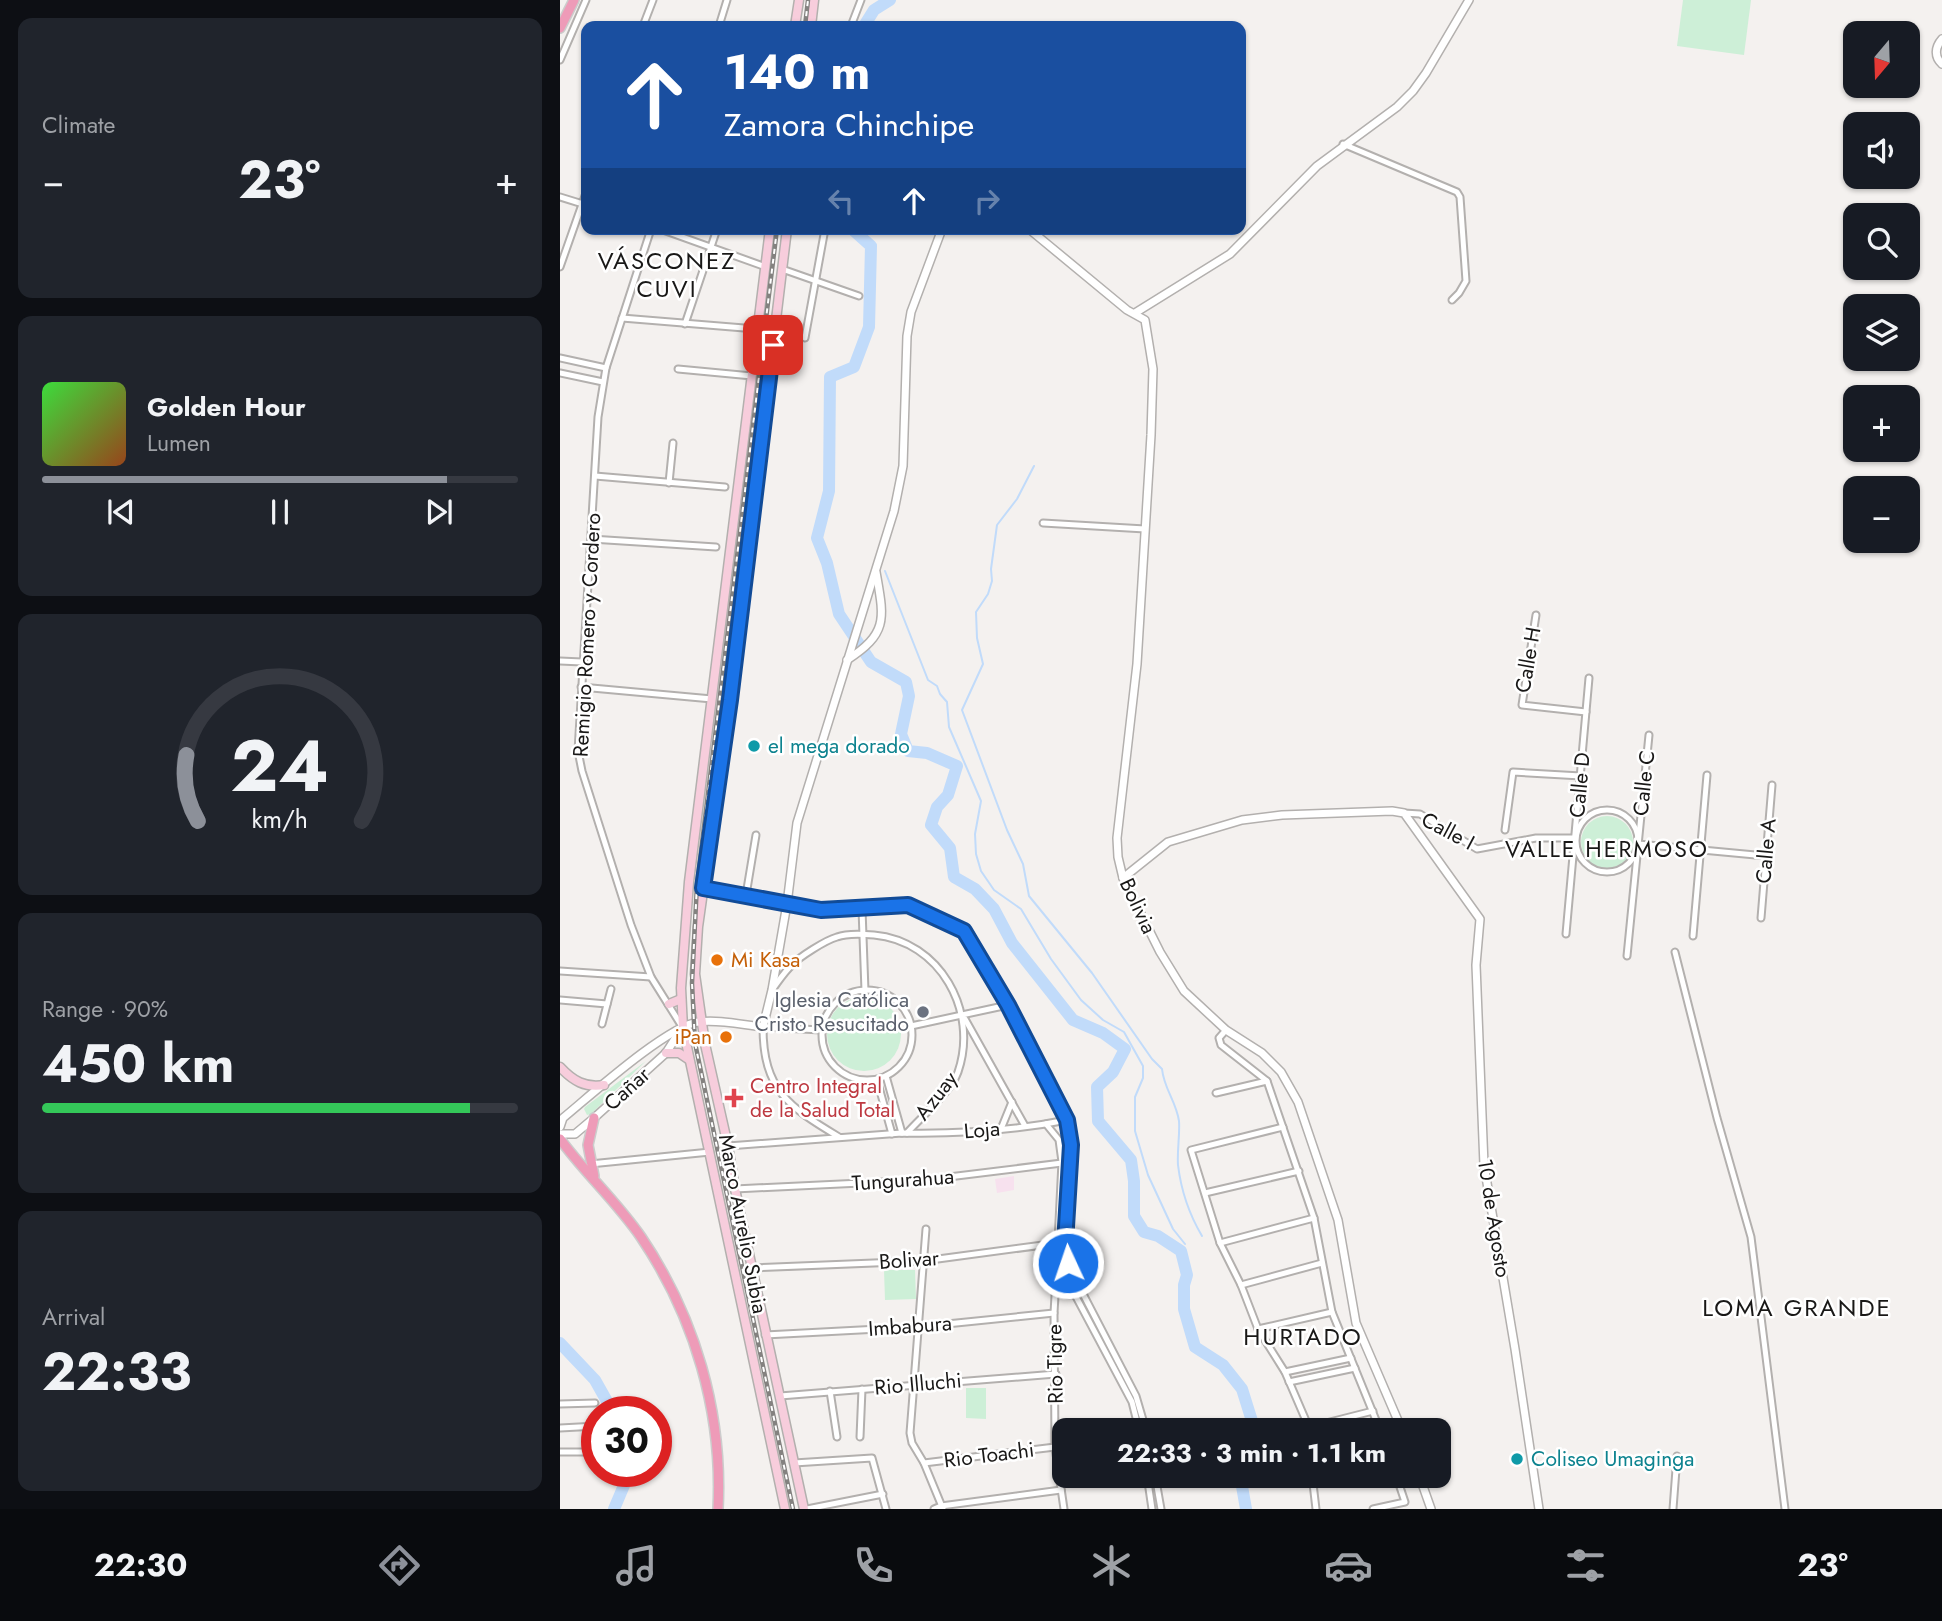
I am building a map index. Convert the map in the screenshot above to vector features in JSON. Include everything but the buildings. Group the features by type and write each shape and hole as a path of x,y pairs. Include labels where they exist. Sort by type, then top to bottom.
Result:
{"main road":[{"path":"560,28 574,0"},
{"path":"796,21 799,0"},
{"path":"812,21 814,0"},
{"name":"Marco Aurelio Subia","path":"769,235 690,882 681,999 690,1063 785,1509"},
{"name":"Marco Aurelio Subia","path":"786,235 730,700 703,888 695,974 701,1021 765,1335 806,1509"},
{"path":"669,1004 681,999"},
{"path":"666,1053 679,1053 690,1063"},
{"path":"560,1067 578,1083 594,1087 604,1085"},
{"path":"594,1118 589,1136 590,1164 597,1184"},
{"path":"560,1137 640,1237 677,1301 690,1330 704,1376 716,1439 719,1469 718,1509"}],"street":[{"path":"560,60 586,0"},
{"path":"645,21 653,0"},
{"path":"721,21 727,0"},
{"path":"853,21 860,0"},
{"path":"1036,235 1127,310 1135,313 1230,254 1317,166 1397,107 1413,91 1469,0"},
{"path":"1942,39 1936,55 1942,64"},
{"path":"1343,145 1457,192 1461,197 1466,281 1452,300"},
{"path":"560,197 581,203"},
{"path":"560,267 581,212"},
{"name":"Remigio Romero y Cordero","path":"649,235 606,368 598,417 578,751 631,925 651,976 683,1028"},
{"path":"677,235 766,267"},
{"path":"685,324 715,235"},
{"path":"805,338 824,235"},
{"path":"839,1137 798,1112 779,1091 763,1049 763,1027 787,904 797,823 894,511 903,466 907,336 911,312 940,235"},
{"path":"782,269 859,296"},
{"name":"Bolivia","path":"1135,313 1145,320 1153,369 1137,664 1117,838 1118,857 1123,877 1160,952 1184,991 1226,1030 1262,1053 1281,1072 1298,1102 1338,1220 1356,1323 1397,1418"},
{"path":"622,318 744,328"},
{"path":"560,358 606,368"},
{"path":"678,369 752,376"},
{"path":"560,373 603,382"},
{"path":"669,483 673,443"},
{"path":"595,476 725,487"},
{"path":"1043,523 1145,530"},
{"path":"591,539 716,547"},
{"path":"846,661 874,639 881,619 875,569"},
{"name":"Calle H","path":"1536,615 1522,705 1586,712"},
{"path":"560,661 582,662"},
{"name":"Calle D","path":"1566,934 1589,678"},
{"path":"581,687 712,699"},
{"name":"Calle C","path":"1627,956 1649,735"},
{"path":"1505,830 1513,772 1581,776"},
{"path":"1693,936 1707,775"},
{"name":"Calle A","path":"1761,918 1772,785"},
{"path":"1123,877 1168,842 1242,820 1282,815 1392,811 1404,813"},
{"path":"1614,811 1629,820 1635,828 1638,844 1631,860 1625,866 1608,872 1600,871 1584,862 1579,855 1575,838 1582,822 1588,816 1596,812 1614,811"},
{"name":"Calle I","path":"1404,813 1420,814 1477,849 1536,838 1575,838"},
{"name":"10 de Agosto","path":"1404,813 1441,867 1478,913 1481,926 1476,965 1484,1164 1539,1509"},
{"path":"746,895 757,835"},
{"path":"1638,844 1766,856"},
{"path":"703,888 821,910 909,906 962,929 1008,1005 1067,1120 1071,1145 1065,1243 1068,1263 1136,1396 1142,1418"},
{"path":"862,909 865,990"},
{"name":"Azuay","path":"772,990 792,964 836,937 864,934 891,936 917,949 935,963 951,984 963,1017 963,1048 957,1074 904,1133"},
{"path":"1675,952 1717,1118 1751,1237 1785,1509"},
{"path":"560,971 651,976"},
{"path":"602,1024 611,989"},
{"path":"865,990 881,993 894,1000 905,1012 911,1026 911,1043 906,1058 895,1071 877,1080 855,1079 836,1069 824,1051 821,1030 826,1015 836,1002 850,994 865,990"},
{"path":"560,1000 607,1004"},
{"path":"911,1026 963,1017 1008,1005"},
{"path":"963,1017 1025,1126"},
{"name":"Cañar","path":"560,1126 563,1118 658,1042 701,1021 821,1030"},
{"name":"Cañar","path":"560,1137 575,1133 594,1118 666,1053 683,1028"},
{"path":"1226,1030 1219,1038 1221,1045 1267,1081 1314,1218 1332,1311 1376,1418"},
{"path":"886,1076 904,1133"},
{"path":"877,1080 892,1134"},
{"path":"1216,1093 1267,1081"},
{"path":"1001,1129 1012,1101"},
{"name":"Loja","path":"728,1146 904,1133 923,1135 1001,1129 1067,1120"},
{"path":"1046,1124 1059,1140 1062,1162"},
{"path":"1283,1126 1191,1150 1220,1243 1241,1285 1258,1329 1285,1372 1306,1418"},
{"path":"590,1164 710,1152"},
{"name":"Rio Tigre","path":"1055,1418 1054,1313 1062,1162"},
{"name":"Tungurahua","path":"735,1189 924,1180 1070,1162"},
{"path":"1205,1193 1299,1171"},
{"path":"1220,1243 1314,1218"},
{"path":"926,1229 910,1433 912,1443 924,1463 942,1507"},
{"name":"Bolivar","path":"752,1268 923,1261 1065,1243"},
{"path":"1057,1261 1132,1402 1136,1418"},
{"path":"1241,1285 1322,1263"},
{"path":"1258,1329 1332,1311"},
{"name":"Imbabura","path":"765,1335 917,1327 1054,1313"},
{"path":"1285,1372 1351,1357"},
{"path":"1315,1365 1318,1375"},
{"path":"1289,1381 1354,1367"},
{"name":"Rio Illuchi","path":"779,1396 1056,1374"},
{"path":"860,1437 862,1389"},
{"path":"830,1391 837,1437"},
{"path":"560,1404 581,1403"},
{"path":"1347,1418 1373,1411"},
{"path":"560,1428 581,1427"},
{"name":"Rio Toachi","path":"924,1463 1052,1447"},
{"path":"560,1452 581,1452"},
{"path":"1673,1509 1677,1456"},
{"path":"794,1463 872,1458 886,1509"},
{"path":"1149,1488 1152,1509"},
{"path":"1157,1488 1161,1509"},
{"path":"1313,1488 1315,1509"},
{"path":"1373,1509 1405,1502 1400,1488"},
{"path":"1423,1488 1430,1509"},
{"path":"934,1509 1061,1490"},
{"name":"Rio Tigre","path":"1061,1490 1064,1509"},
{"path":"806,1509 883,1494"},
{"path":"844,1501 846,1509"}],"shaded area":[{"path":"1014,1176 1014,1190 997,1193 995,1179"}],"green space":[{"path":"1683,0 1751,0 1744,55 1677,46"},
{"path":"1607,816 1617,818 1625,824 1631,832 1631,852 1625,860 1617,866 1607,868 1597,866 1589,860 1583,852 1581,842 1583,832 1589,824 1597,818"},
{"path":"864,997 885,1003 895,1013 901,1034 895,1055 885,1065 864,1071 843,1065 833,1055 827,1034 833,1013 843,1003"},
{"path":"646,1061 591,1114 587,1115 585,1107"},
{"path":"884,1270 915,1270 916,1299 885,1300"},
{"path":"966,1388 986,1388 986,1419 966,1418"}],"waterway":[{"path":"867,21 874,10 890,0"},
{"path":"859,235 871,246 869,327 854,367 830,377 829,491 817,538 827,563 839,614 871,662 906,682 909,696 901,734 908,751 927,753 957,766 948,795 937,807 931,825 950,848 954,877 975,889 994,909 1012,943 1073,1020 1103,1033 1125,1049 1113,1072 1097,1087 1098,1121 1131,1160 1134,1216 1144,1232 1158,1236 1181,1251 1187,1275 1184,1285 1184,1309 1195,1347 1223,1365 1242,1389 1251,1418"},
{"path":"1034,466 1017,499 997,525 992,581 988,594 976,612 977,638 983,664 962,710 1007,830 1023,864 1029,896 1092,973 1152,1059 1162,1069 1179,1121 1178,1165 1181,1184 1189,1210 1202,1236"},
{"path":"885,571 928,680 937,686 947,702 949,727 981,801 975,834 976,854 981,871 994,890 1021,909 1051,959 1081,1000 1103,1020 1124,1032 1143,1066 1143,1078 1135,1097 1135,1131 1148,1175 1173,1229 1185,1244"},
{"path":"560,1343 595,1380 604,1396"},
{"path":"614,1509 623,1487"},
{"path":"1242,1488 1246,1509"}],"railway":[{"path":"806,21 808,0"},
{"path":"776,235 697,884 692,983 695,1043 793,1509"}],"place":[{"name":"el mega dorado","path":"754,746"},
{"name":"Mi Kasa","path":"717,960"},
{"name":"Iglesia Católica Cristo Resucitado","path":"923,1012"},
{"name":"iPan","path":"726,1037"},
{"name":"Centro Integral de la Salud Total","path":"734,1098"},
{"name":"Coliseo Umaginga","path":"1517,1459"}],"district":[{"name":"VÁSCONEZ CUVI","path":"667,274"},
{"name":"VALLE HERMOSO","path":"1607,849"},
{"name":"LOMA GRANDE","path":"1797,1307"},
{"name":"HURTADO","path":"1303,1336"}],"route":[{"path":"773,345 730,700 703,888 821,910 908,905 964,931 1008,1005 1067,1120 1071,1145 1065,1243 1068,1263"}]}
